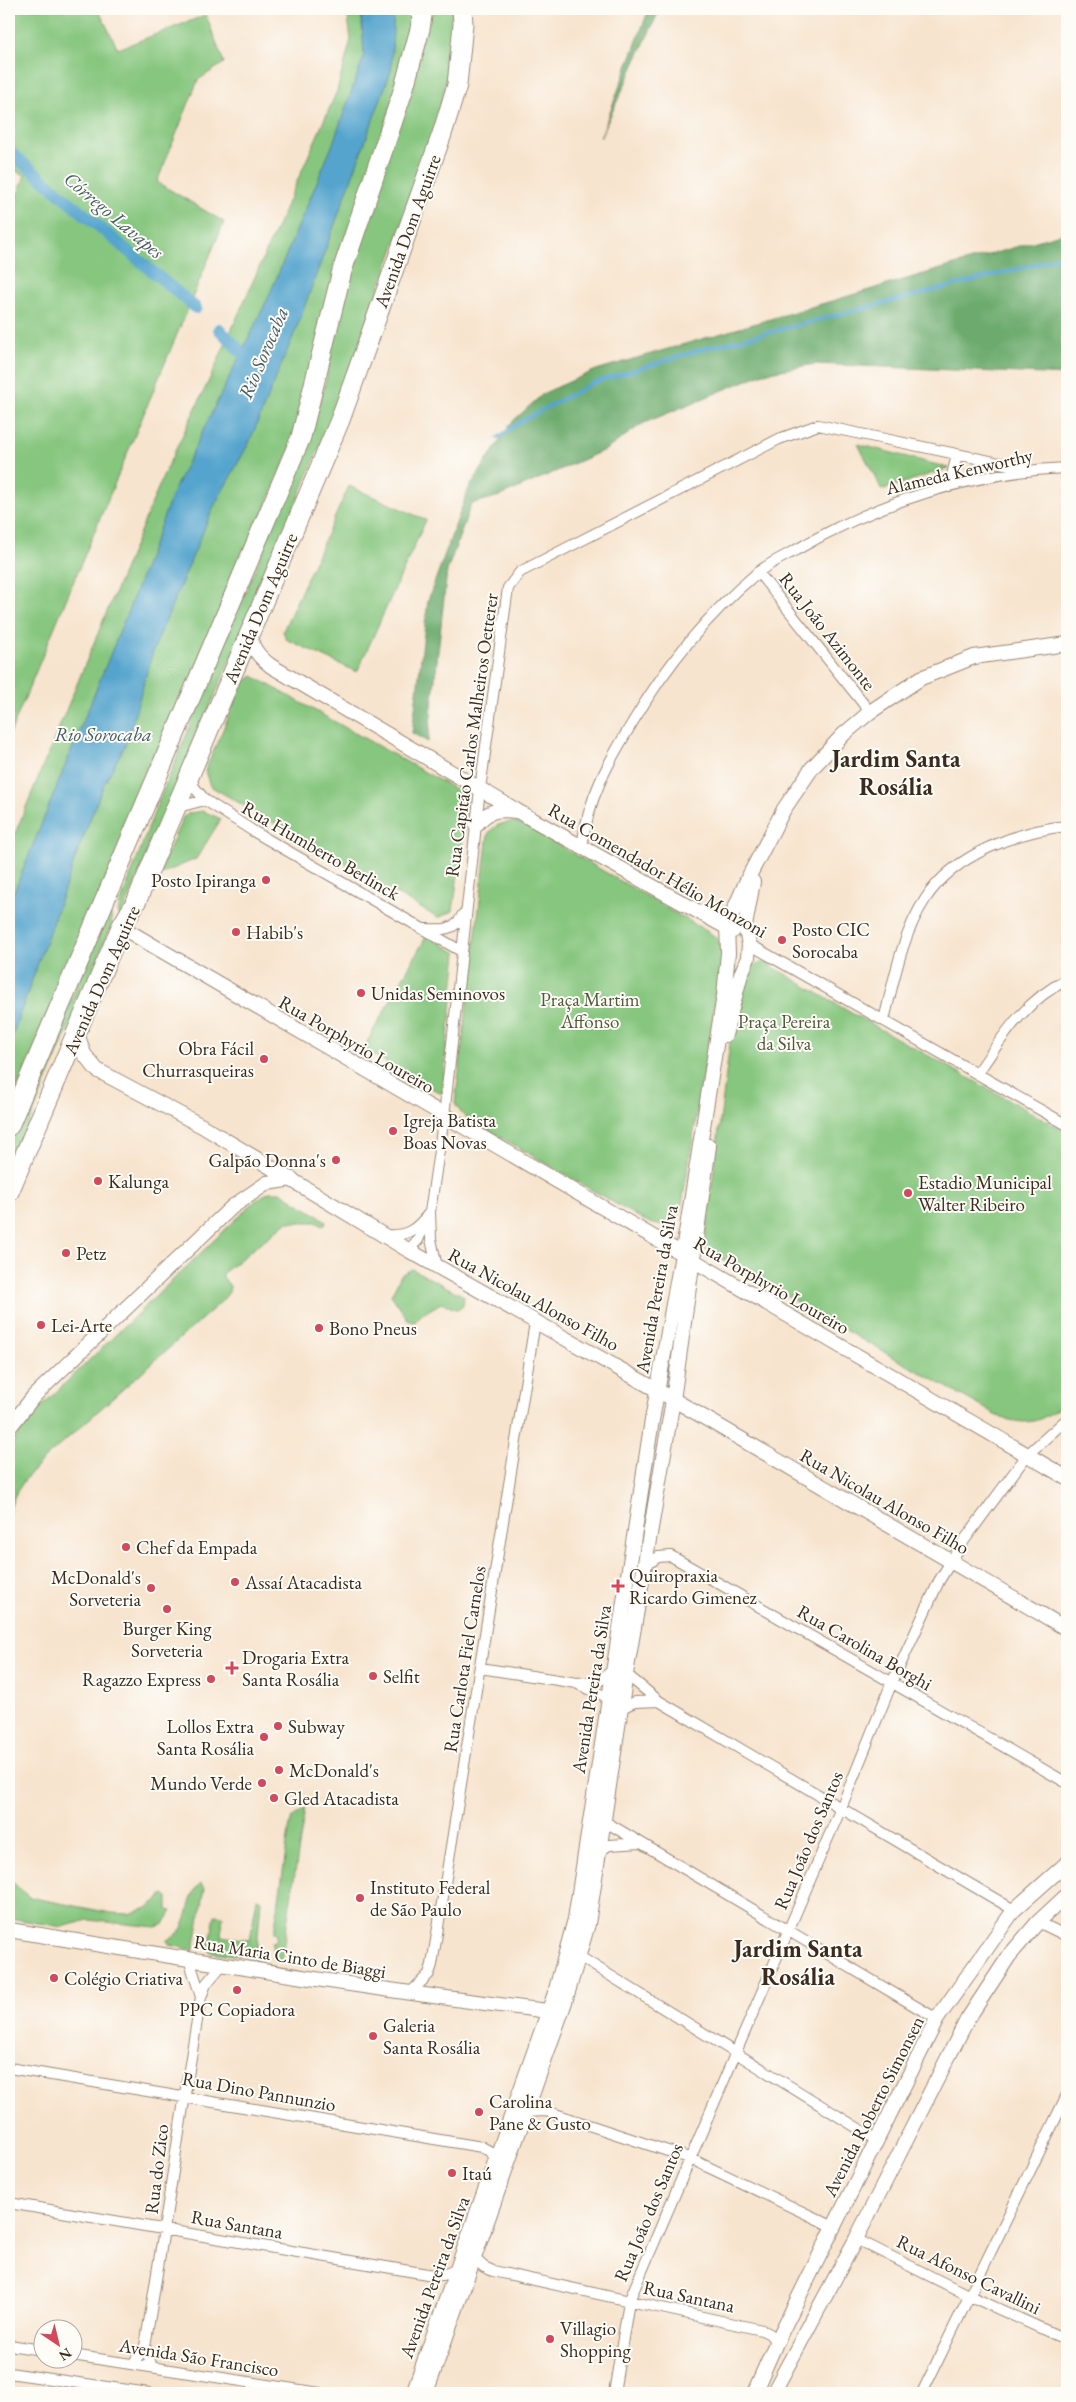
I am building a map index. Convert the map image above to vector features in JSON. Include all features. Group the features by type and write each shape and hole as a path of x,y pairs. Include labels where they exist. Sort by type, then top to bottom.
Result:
{"highway":[{"name":"Avenida Dom Aguirre","path":"9,1126 302,437 342,271 403,91 420,29 423,9"},
{"name":"Avenida Dom Aguirre","path":"9,1192 122,927 137,900 175,812 340,420 442,134 457,85 464,24 462,9"},
{"path":"122,927 115,923 113,915 145,805"}],"main road":[{"name":"Rua Comendador Hélio Monzoni","path":"250,630 250,638 259,656 271,666 582,848 728,926 750,944"},
{"name":"Avenida Pereira da Silva","path":"413,2393 567,1957 575,1919 609,1698 619,1672 644,1566 673,1400 687,1258 724,995 728,953 728,926 759,857 784,809 812,768 844,734 870,712 921,678 974,658 1067,644"},
{"path":"476,824 491,811 519,812"},
{"name":"Avenida Pereira da Silva","path":"426,2393 475,2259 580,1957 599,1852 621,1708 619,1672 657,1390 687,1258 724,1042 741,974 748,958 750,944 745,926 759,857"},
{"path":"710,917 724,914 739,901"},
{"name":"Rua Porphyrio Loureiro","path":"122,927 1067,1478"},
{"name":"Rua Nicolau Alonso Filho","path":"77,1033 84,1054 97,1070 202,1126 292,1178 437,1267 657,1390 1067,1629"},
{"path":"9,1428 34,1396 232,1207 262,1186 292,1178"},
{"path":"634,1377 645,1375 662,1364"},
{"name":"Avenida Roberto Simonsen","path":"754,2393 776,2343 937,2019 1014,1910 1067,1863"},
{"path":"773,2393 856,2239 967,2020 1009,1956 1038,1922 1067,1895"},
{"name":"Rua Maria Cinto de Biaggi","path":"9,1930 222,1965 548,2011"},
{"path":"548,2011 565,2002"},
{"path":"773,2393 781,2361 776,2343"}],"street":[{"name":"Rua Capitão Carlos Malheiros Oetterer","path":"437,1267 431,1239 430,1212 444,1116 480,789 508,588 520,572 779,439 818,425 1028,469"},
{"path":"949,487 957,455"},
{"name":"Alameda Kenworthy","path":"582,848 584,828 605,768 653,688 698,629 758,572 820,536 878,508 949,487 1028,469 1067,468"},
{"name":"Rua João Azimonte","path":"758,572 870,712"},
{"name":"Rua Humberto Berlinck","path":"192,770 191,779 194,787 205,800 253,831 461,951"},
{"path":"175,812 182,806 205,800"},
{"path":"884,1020 904,942 926,898 950,872 993,844 1052,828 1067,826"},
{"name":"Rua Humberto Berlinck","path":"420,928 440,930 451,928 460,921 466,906"},
{"name":"Rua Comendador Hélio Monzoni","path":"750,944 1067,1125"},
{"path":"977,1074 1021,1013 1053,987 1067,980"},
{"name":"Rua Capitão Carlos Malheiros Oetterer","path":"408,1250 418,1240 430,1212"},
{"path":"383,1235 403,1235 413,1231 430,1212"},
{"name":"Rua Carlota Fiel Carnelos","path":"410,1993 429,1974 432,1965 535,1322"},
{"name":"Rua João dos Santos","path":"614,2393 629,2301 841,1808 892,1682 939,1581 951,1561 1027,1455 1067,1419"},
{"name":"Rua Carolina Borghi","path":"644,1566 658,1557 671,1556 1067,1783"},
{"path":"480,1668 577,1683 599,1681 619,1672 659,1701 1014,1910"},
{"path":"577,1683 609,1698"},
{"path":"621,1708 635,1702 659,1701"},
{"path":"604,1821 937,2019"},
{"path":"599,1852 609,1844 642,1843"},
{"path":"1038,1922 1067,1936"},
{"path":"580,1957 877,2140"},
{"name":"Rua do Zico","path":"189,1960 201,1997"},
{"name":"Rua do Zico","path":"133,2364 145,2346 166,2229 184,2096 201,1997 206,1984 222,1965"},
{"name":"Rua Dino Pannunzio","path":"9,2068 482,2147 491,2152 496,2160"},
{"path":"922,2393 1067,2095"},
{"path":"525,2112 546,2111 689,2158 834,2227"},
{"name":"Rua Santana","path":"9,2204 433,2275 442,2275 458,2269"},
{"name":"Rua Afonso Cavallini","path":"856,2239 970,2296 1067,2340"},
{"name":"Rua Santana","path":"475,2259 493,2271 762,2330 770,2334 776,2343"},
{"path":"9,2345 32,2348"},
{"name":"Rua do Zico","path":"145,2346 152,2367"},
{"name":"Avenida São Francisco","path":"82,2356 320,2393"},
{"path":"9,2373 112,2390 149,2393"}],"green space":[{"path":"9,9 98,9 118,49 206,15 224,63 198,80 157,182 224,222 9,736 9,216 25,175 9,168"},
{"path":"347,9 417,9 415,23 290,450 9,1109 9,848 164,474 212,374 337,91 351,40"},
{"path":"431,9 454,9 452,51 434,138 332,418 121,918 118,912 120,904 155,810 297,468 323,393 349,273"},
{"path":"649,9 660,9 600,138"},
{"path":"1067,232 1067,333 1060,337 1067,350 1067,375 815,364 764,373 642,424 607,449 500,496 471,504 447,571 428,742 412,733 428,600 469,488 512,422 544,393 596,370"},
{"path":"858,444 949,468 882,490"},
{"path":"349,486 426,520 357,672 286,639 283,631"},
{"path":"253,676 464,794 467,807 453,911 438,918 210,786 205,771 243,683"},
{"path":"203,811 221,819 196,859 161,874 160,871 183,817 189,813"},
{"name":"Praça Martim Affonso","path":"513,822 526,826 710,933 716,937 720,945 723,955 681,1210 677,1221 671,1224 649,1223 471,1120 462,1114 455,1104 488,834 499,825"},
{"path":"108,913 111,915 112,924 9,1171 9,1143"},
{"path":"427,935 457,953 442,1094 366,1051 367,1042"},
{"name":"Estadio Municipal Walter Ribeiro","path":"765,962 853,1014 1067,1132 1067,1402 1051,1413 1030,1422 1002,1418 848,1332 704,1248 730,1042 748,970 756,964"},
{"path":"269,1192 280,1192 325,1220 326,1224 323,1226 316,1222 287,1222 223,1273 223,1277 230,1286 229,1292 222,1301 42,1461 18,1490 9,1513 9,1448 32,1415 256,1200"},
{"path":"412,1269 464,1296 463,1306 458,1310 441,1303 421,1315 415,1322 409,1321 391,1295 401,1275"},
{"path":"305,1808 281,1963 273,1959 272,1942 276,1941 277,1933 274,1933 290,1824 292,1818"},
{"path":"9,1879 29,1897 111,1913 129,1914 147,1908 164,1895 168,1898 168,1910 172,1911 164,1924 156,1927 88,1920 62,1927 9,1918"},
{"path":"201,1883 205,1888 194,1950 169,1945 168,1940 181,1929 192,1896"},
{"path":"257,1898 261,1900 256,1958 211,1952 209,1948 215,1915 223,1916 221,1936 250,1940"}],"water":[{"name":"Rio Sorocaba","path":"361,9 394,9 391,71 297,327 249,443 213,508 153,651 127,742 104,784 80,845 9,1045 9,904 132,601 173,492 268,298 332,146 364,56"}],"waterway":[{"name":"Córrego Lavapes","path":"9,151 196,308"},
{"path":"498,438 520,422 593,383 703,349 1034,265 1067,254"},
{"name":"Córrego Lavapes","path":"219,329 252,363"}],"place":[{"name":"Posto Ipiranga","path":"266,880"},
{"name":"Habib's","path":"236,932"},
{"name":"Posto CIC Sorocaba","path":"782,940"},
{"name":"Unidas Seminovos","path":"361,993"},
{"name":"Obra Fácil Churrasqueiras","path":"264,1059"},
{"name":"Igreja Batista Boas Novas","path":"393,1131"},
{"name":"Galpão Donna's","path":"336,1160"},
{"name":"Kalunga","path":"98,1181"},
{"name":"Estadio Municipal Walter Ribeiro","path":"908,1193"},
{"name":"Petz","path":"66,1253"},
{"name":"Lei-Arte","path":"41,1325"},
{"name":"Bono Pneus","path":"319,1328"},
{"name":"Chef da Empada","path":"126,1547"},
{"name":"Assaí Atacadista","path":"235,1582"},
{"name":"Quiropraxia Ricardo Gimenez","path":"618,1586"},
{"name":"McDonald's Sorveteria","path":"151,1588"},
{"name":"Burger King Sorveteria","path":"167,1609"},
{"name":"Drogaria Extra Santa Rosália","path":"232,1668"},
{"name":"Selfit","path":"373,1676"},
{"name":"Ragazzo Express","path":"211,1679"},
{"name":"Subway","path":"278,1726"},
{"name":"Lollos Extra Santa Rosália","path":"264,1737"},
{"name":"McDonald's","path":"279,1770"},
{"name":"Mundo Verde","path":"262,1783"},
{"name":"Gled Atacadista","path":"274,1798"},
{"name":"Instituto Federal de São Paulo","path":"360,1898"},
{"name":"Colégio Criativa","path":"54,1978"},
{"name":"PPC Copiadora","path":"237,1990"},
{"name":"Galeria Santa Rosália","path":"373,2036"},
{"name":"Carolina Pane & Gusto","path":"479,2112"},
{"name":"Itaú","path":"452,2173"},
{"name":"Villagio Shopping","path":"550,2339"}],"district":[{"name":"Jardim Santa Rosália","path":"896,773"},
{"name":"Jardim Santa Rosália","path":"798,1963"}],"park label":[{"name":"Praça Pereira da Silva","path":"784,1032"}]}
